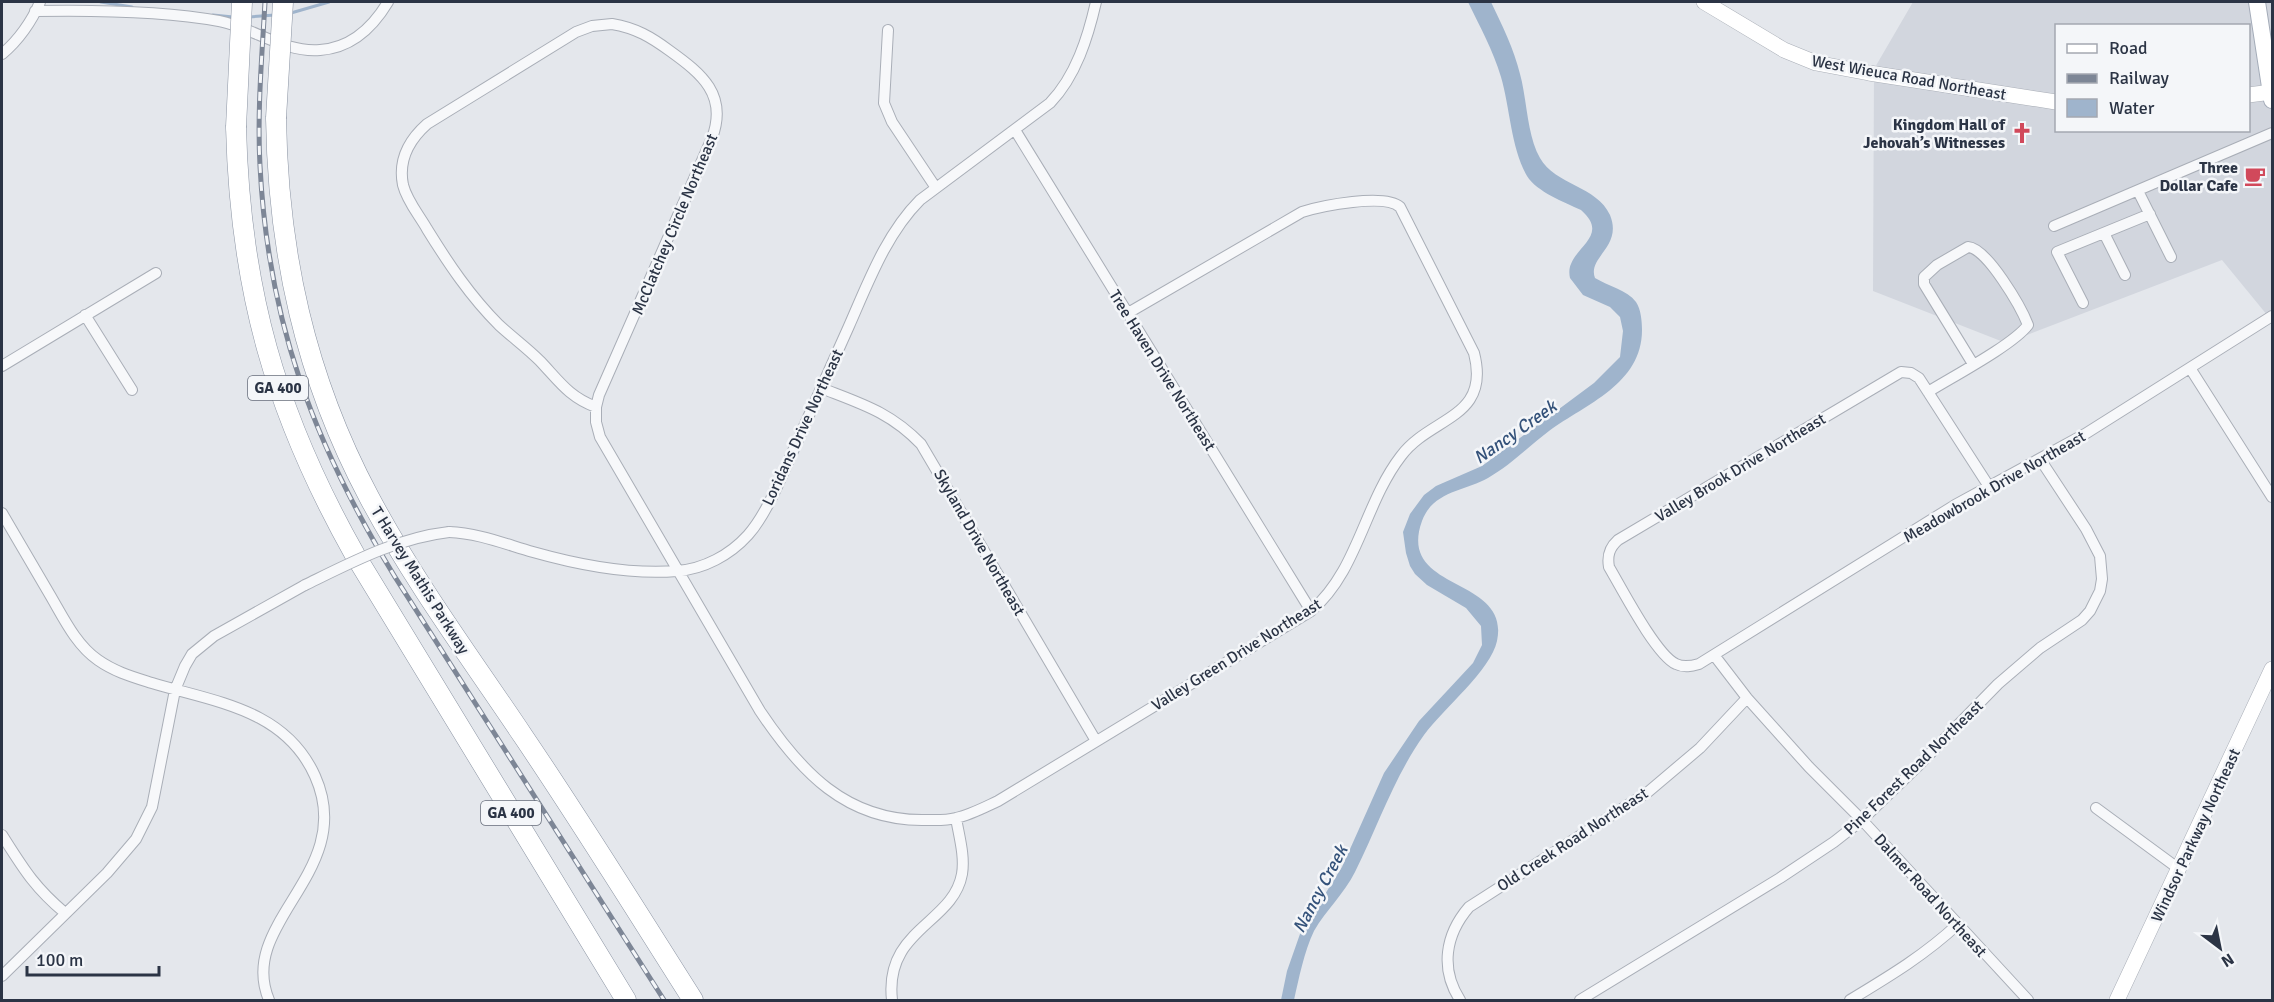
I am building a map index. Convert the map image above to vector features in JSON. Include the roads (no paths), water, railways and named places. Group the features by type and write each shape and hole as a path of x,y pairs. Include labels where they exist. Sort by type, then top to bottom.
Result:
{"highway":[{"name":"GA 400","path":"242,2 236,126 237,165 245,247 260,326 283,404 315,479 355,555 626,1000"},
{"name":"T Harvey Mathis Parkway","path":"283,2 276,118 277,162 285,242 299,316 321,390 351,462 405,561 575,814 693,1000"}],"main road":[{"path":"2257,2 2272,95"}],"street":[{"path":"2,54 17,39 38,6 195,17 222,22 299,51 322,50 345,44 365,31 381,14 388,2"},
{"name":"Loridans Drive Northeast","path":"2,976 126,852 146,822 157,791 175,690 185,666 203,644 226,629 304,585 393,544 431,534 449,532 474,535 601,567 678,571 703,565 737,547 750,533 784,472 869,279 901,222 920,200 1050,103 1067,83 1088,32 1096,2"},
{"name":"West Wieuca Road Northeast","path":"1704,2 1784,50 1816,63 1869,74 2055,102"},
{"name":"McClatchey Circle Northeast","path":"612,24 629,27 645,34 697,71 712,92 717,118 712,138 596,407 580,401 567,392 539,361 498,324 470,294 409,199 403,185 402,169 409,144 427,124 576,32 592,26 612,24"},
{"path":"888,30 884,103 892,122 936,188"},
{"path":"2250,95 2272,95"},
{"name":"Tree Haven Drive Northeast","path":"1015,130 1311,611"},
{"path":"2054,226 2272,133"},
{"path":"2138,190 2171,257"},
{"name":"Valley Green Drive Northeast","path":"678,571 772,730 796,759 824,787 859,808 885,817 909,820 956,818 998,801 1311,611 1325,599 1337,584 1357,544 1378,493 1399,458 1417,439 1461,411 1471,398 1477,383 1474,353 1400,207 1392,202 1349,202 1324,205 1302,212 1128,313"},
{"path":"2083,303 2057,252 2150,214"},
{"path":"2104,233 2125,275"},
{"path":"1928,393 1973,364 2018,335 2028,324 1990,263 1979,250 1968,247 1928,271 1924,277 1924,284 1973,364"},
{"path":"2,366 156,273"},
{"path":"85,315 132,390"},
{"name":"Meadowbrook Drive Northeast","path":"1714,655 1988,485 2085,434 2272,316"},
{"path":"2190,368 2272,497"},
{"name":"Valley Brook Drive Northeast","path":"1714,655 1700,664 1689,667 1677,665 1667,658 1656,645 1609,567 1609,552 1612,545 1896,374 1911,373 1918,378 1988,485"},
{"name":"Skyland Drive Northeast","path":"821,388 887,415 905,427 921,444 1096,741"},
{"path":"596,407 596,422 600,437 678,571"},
{"name":"Pine Forest Road Northeast","path":"1580,1000 1780,878 1834,842 1862,820 1998,684 2040,648 2082,620 2096,600 2102,579 2100,556 2086,529 2040,459"},
{"path":"2,513 82,645 95,659 114,671 246,711 271,723 297,746 316,779 323,814 320,847 310,873 270,937 265,957 264,978 269,1000"},
{"name":"Dalmer Road Northeast","path":"1714,655 1747,698 1809,767 1862,820 2028,1000"},
{"name":"Windsor Parkway Northeast","path":"2117,1000 2272,669"},
{"name":"Old Creek Road Northeast","path":"1460,1000 1449,977 1448,946 1452,932 1469,907 1640,798 1700,748 1747,698"},
{"path":"2096,807 2179,869"},
{"path":"892,1000 896,964 905,945 947,903 959,884 963,857 956,818"},
{"path":"2,834 41,893 65,913"},
{"path":"1850,1000 1914,961 1958,924"}],"water":[{"path":"1468,2 1491,2 1503,28 1517,65 1532,139 1540,158 1555,174 1596,198 1610,215 1613,226 1612,235 1596,264 1595,278 1622,291 1638,305 1642,323 1640,349 1633,365 1609,391 1549,431 1496,473 1450,493 1434,503 1427,511 1422,521 1418,544 1425,561 1438,573 1473,593 1488,605 1497,620 1497,641 1486,664 1432,725 1413,751 1355,872 1310,939 1294,1000 1281,1000 1287,971 1300,934 1342,867 1384,773 1419,721 1473,663 1482,645 1481,626 1466,608 1427,585 1410,566 1403,532 1410,514 1424,495 1436,486 1482,466 1594,383 1620,357 1623,331 1620,317 1610,307 1583,295 1570,278 1571,264 1592,232 1589,218 1581,210 1544,192 1527,176 1517,153 1498,67"}],"waterway":[{"path":"101,2 132,7"},
{"path":"291,13 329,2"},
{"path":"213,15 233,17"},
{"path":"249,17 275,15"}],"railway":[{"path":"265,2 259,125 265,223 273,278 285,330 300,380 319,430 366,528 395,577 664,1000"}],"place":[{"name":"Kingdom Hall of Jehovah’s Witnesses","path":"2022,133"},
{"name":"Three Dollar Cafe","path":"2255,176"}],"water label":[{"name":"Nancy Creek","path":"1515,432"},
{"name":"Nancy Creek","path":"1320,889"}]}
